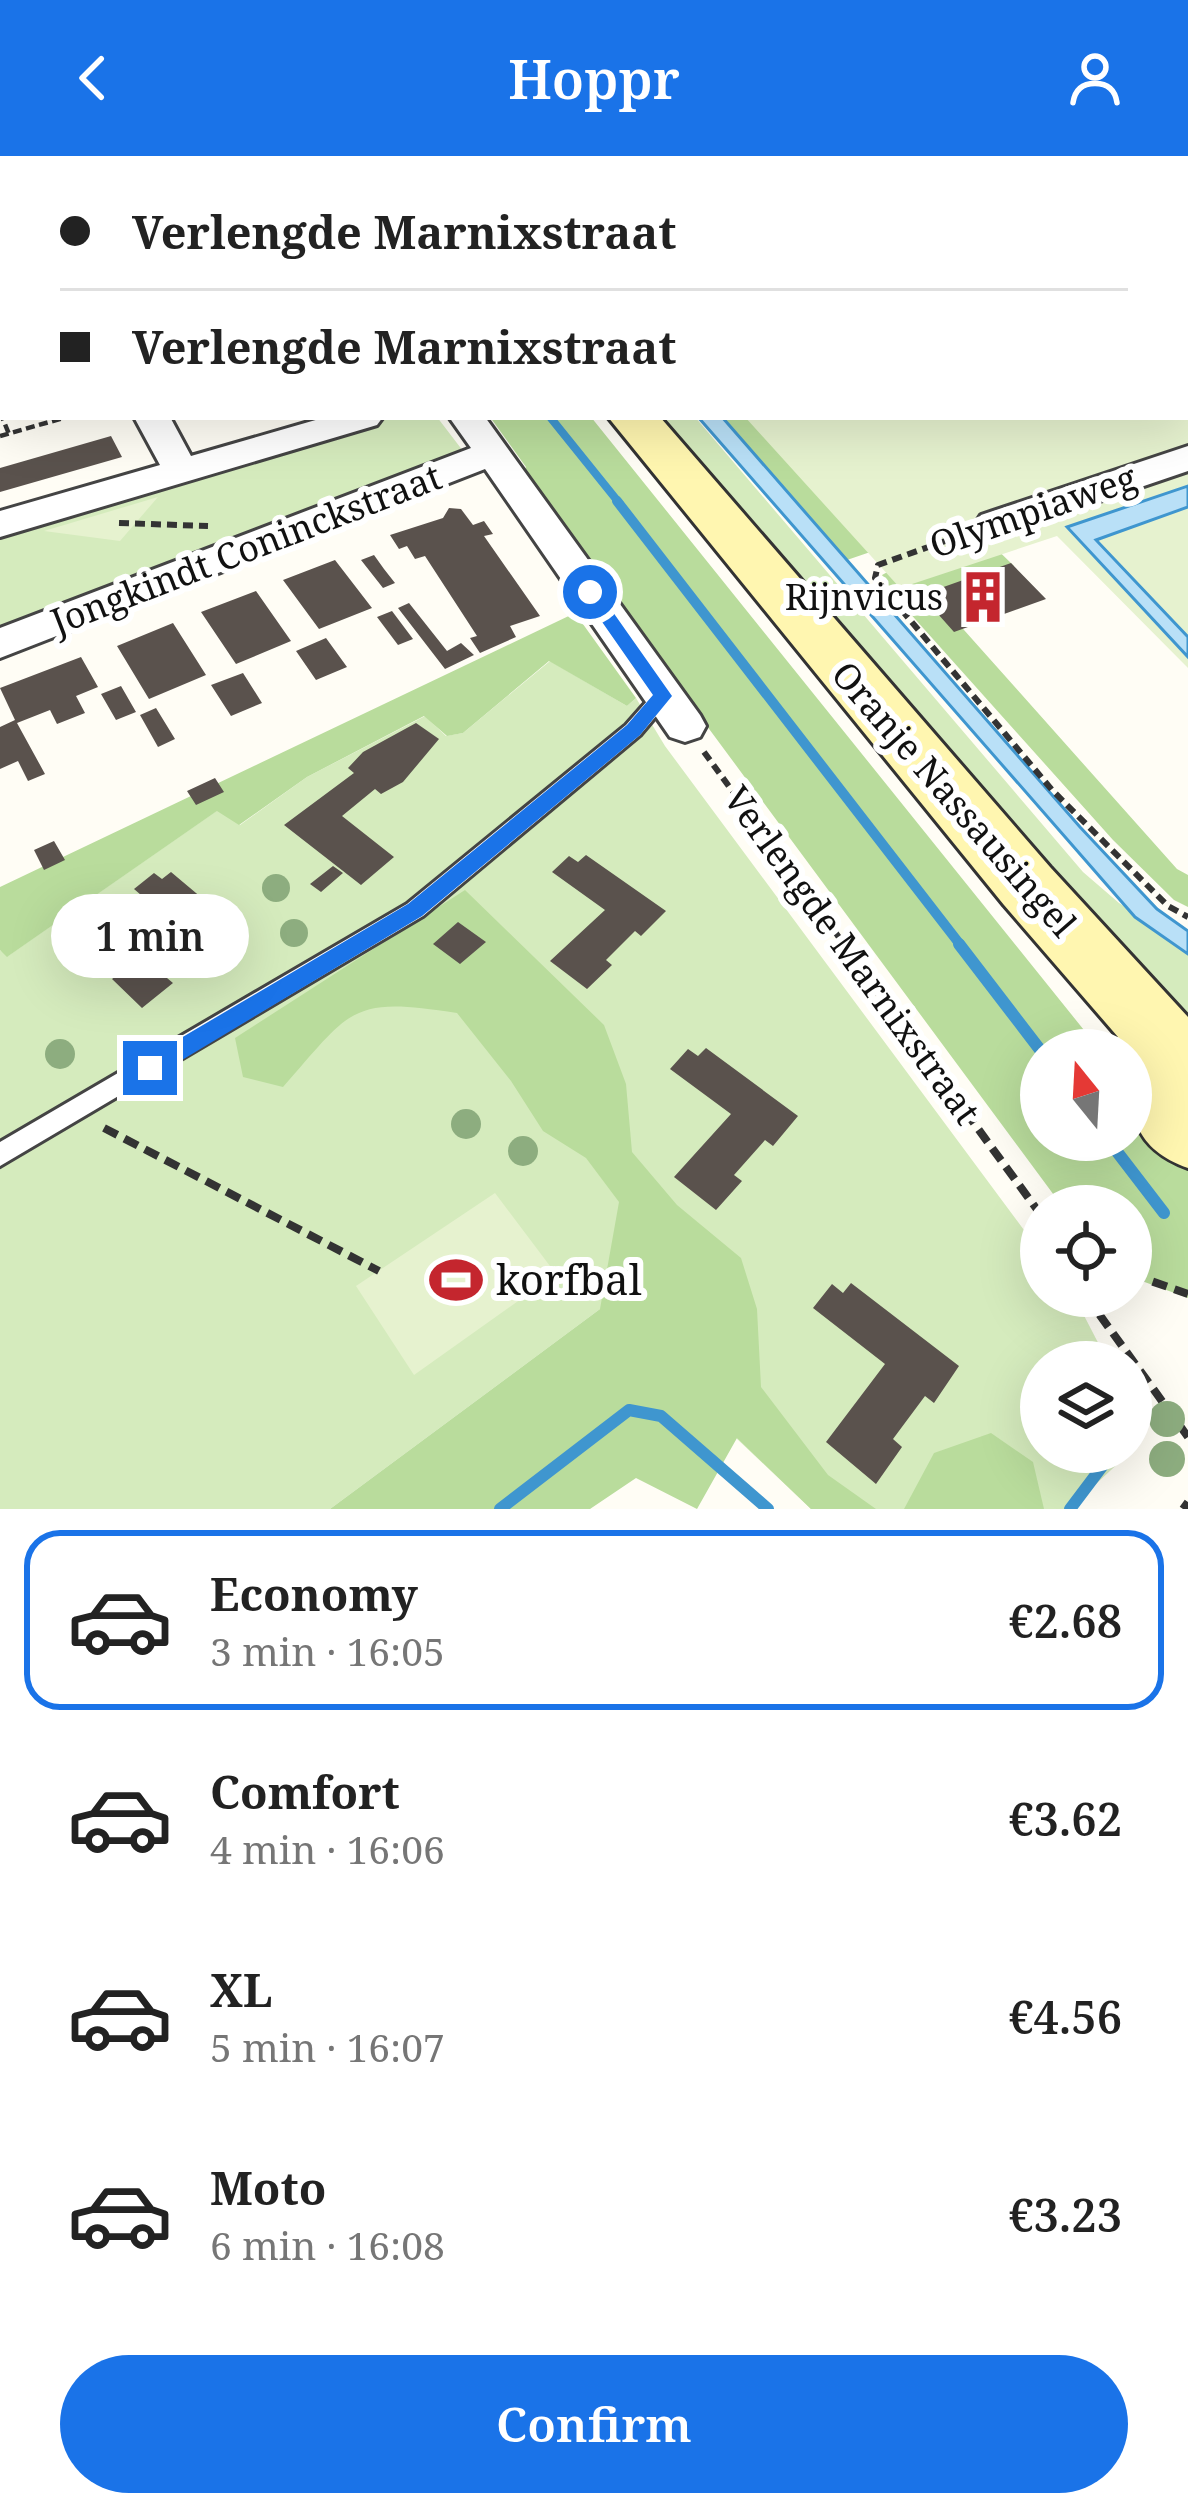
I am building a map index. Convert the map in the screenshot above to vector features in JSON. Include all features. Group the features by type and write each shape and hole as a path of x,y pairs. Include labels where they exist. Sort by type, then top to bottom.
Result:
{"main road":[{"name":"Oranje Nassausingel","path":"614,420 1103,1029"},
{"name":"Oranje Nassausingel","path":"636,420 1012,868 1188,1066"},
{"path":"1152,1090 1188,1135"}],"street":[{"path":"154,420 181,471"},
{"path":"0,524 355,420"},
{"path":"469,420 674,711"},
{"name":"Jongkindt Coninckstraat","path":"0,644 492,453"},
{"name":"Olympiaweg","path":"994,524 1188,458"}],"lane":[{"path":"0,1155 415,910 633,730 674,711"}],"path":[{"path":"3,420 9,434"},
{"path":"0,436 57,420"},
{"path":"109,523 300,529"},
{"name":"Olympiaweg","path":"994,524 878,565 875,578 1052,790 1168,906 1188,917"},
{"name":"Verlengde Marnixstraat","path":"674,711 1020,1186"},
{"path":"74,1113 380,1271"},
{"path":"1152,1281 1188,1294"},
{"path":"1101,1317 1188,1437"}],"green space":[{"path":"373,420 439,420 463,451 0,635 0,530"},
{"path":"492,420 593,420 1083,1029 1020,1029 1020,1149 522,476 526,467"},
{"path":"650,420 698,420 1083,872 1119,903 1188,947 1188,1065"},
{"path":"725,420 822,420 1118,467 847,560"},
{"path":"748,420 1188,420 1188,668 1057,536 900,588"},
{"path":"158,497 120,541 44,531"},
{"path":"981,534 1014,566 931,593 1177,869 1188,875 1188,907 1174,900 1113,840 898,600 882,575 913,558"},
{"path":"575,613 636,698 627,706 549,661 463,733 447,736 424,716 307,777 239,825 217,811 7,957 0,950 0,887"},
{"path":"550,661 627,706 636,698 665,746 1020,1225 1020,1317 1085,1317 1097,1341 1020,1341 1020,1473 1108,1473 1069,1509 811,1509 600,1309 330,1509 0,1509 0,950 8,956 218,810 240,825 307,777 425,716 446,736 463,733"},
{"path":"465,890 604,1025 626,1084 632,1152 677,1205 741,1258 757,1309 761,1387 828,1475 876,1509 811,1509 737,1438 697,1509 636,1478 590,1509 330,1509 600,1309 619,1202 586,1158 543,1131 457,1013 373,1008 340,1025 283,1087 243,1077 235,1038"},
{"path":"1152,1114 1188,1159 1188,1298 1152,1285 1152,1185 1046,1185 1029,1161 1152,1161"},
{"name":"korfbal","path":"495,1193 556,1274 414,1375 356,1286"},
{"path":"991,1433 1020,1453 1020,1473 1036,1473 1044,1509 904,1509 934,1453"}],"water":[{"path":"701,420 725,420 1080,827 1157,909 1188,931 1188,954 1135,917"},
{"path":"1188,486 1188,507 1096,540 1188,637 1188,657 1067,527"}],"building":[{"path":"111,436 122,457 0,492 0,468"},
{"path":"449,508 461,509 473,525 484,521 493,534 484,536 540,616 510,626 516,637 480,653 470,638 477,636 425,556 415,559 407,546 399,549 390,535 443,518"},
{"path":"374,555 395,583 383,588 361,560"},
{"path":"335,560 372,608 319,629 283,580"},
{"name":"Rijnvicus","path":"1011,563 1046,599 954,632 921,595"},
{"path":"256,591 291,641 236,664 201,612"},
{"path":"409,603 447,651 461,643 474,655 445,669 398,608"},
{"path":"392,611 413,639 398,645 377,617"},
{"path":"173,623 206,675 149,699 117,646"},
{"path":"326,638 347,667 316,680 296,651"},
{"path":"81,657 98,687 76,696 85,713 57,724 50,710 17,723 45,774 28,781 18,761 0,769 0,727 15,720 0,688"},
{"path":"243,673 262,703 231,716 211,685"},
{"path":"121,686 136,712 116,720 101,694"},
{"path":"156,708 175,739 158,747 140,715"},
{"path":"416,723 439,739 403,782 381,794 375,789 342,816 394,857 361,885 284,825 354,773 348,768 363,752"},
{"path":"215,778 224,792 196,805 187,791"},
{"path":"54,841 65,860 44,870 34,850"},
{"path":"586,855 666,911 641,936 635,931 606,960 612,965 587,989 550,961 605,910 552,872 569,856 578,862"},
{"path":"333,866 343,873 321,892 310,884"},
{"path":"171,872 240,930 209,954 203,950 167,978 173,983 142,1008 112,979 178,927 134,889 154,873 162,879"},
{"path":"458,922 486,942 460,964 433,944"},
{"path":"706,1048 798,1116 773,1146 765,1140 734,1175 742,1181 716,1210 674,1177 731,1114 670,1069 688,1049 698,1056"},
{"path":"851,1283 959,1366 934,1403 925,1396 893,1439 902,1447 876,1484 826,1442 885,1364 813,1308 832,1284 843,1293"}],"waterway":[{"path":"552,420 620,504"},
{"path":"617,501 962,947"},
{"path":"959,944 1024,1029"},
{"path":"1124,1161 1164,1213"},
{"path":"500,1509 629,1410 661,1416 768,1509"},
{"path":"1070,1509 1097,1473"}],"place":[{"name":"Rijnvicus","path":"983,597"},
{"name":"korfbal","path":"456,1280"}],"route":[{"path":"150,1068 415,910 633,730 663,696 590,592"}]}
